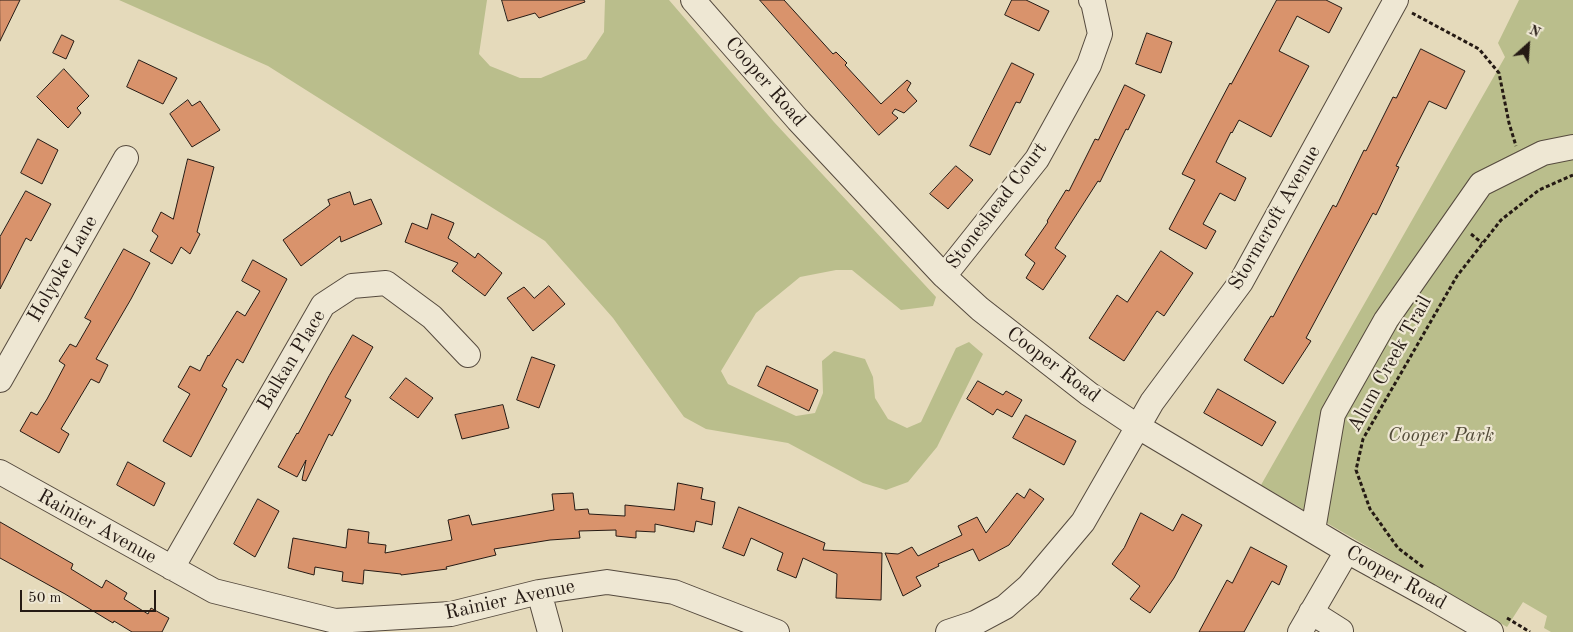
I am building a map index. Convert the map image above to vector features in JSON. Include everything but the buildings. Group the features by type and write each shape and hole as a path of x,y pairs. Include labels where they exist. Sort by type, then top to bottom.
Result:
{"street":[{"name":"Cooper Road","path":"693,0 798,120 944,276 980,309 1089,394 1177,451 1347,551 1429,596 1498,625"},
{"name":"Stoneshead Court","path":"944,276 1037,159 1089,65 1100,34 1091,0"},
{"name":"Stormcroft Avenue","path":"1137,426 1152,402 1241,282 1395,1"},
{"path":"1313,530 1333,414 1386,320 1481,184 1543,153 1573,147"},
{"name":"Holyoke Lane","path":"0,380 126,158"},
{"name":"Balkan Place","path":"172,568 323,305 352,286 386,283 432,317 468,355"},
{"path":"948,632 977,628 1029,586 1083,522 1137,426"},
{"name":"Rainier Avenue","path":"0,472 214,591 335,621 452,614 539,592 607,582 674,592 777,632"},
{"path":"1345,626 1305,622 1347,551"},
{"path":"539,592 550,632"}],"path":[{"path":"1395,1 1479,50 1499,73 1509,123 1517,150 1524,162"},
{"name":"Alum Creek Trail","path":"1426,570 1398,548 1370,509 1356,470 1363,439 1457,276 1501,220 1538,190 1573,175"},
{"path":"1498,625 1530,632"}],"green space":[{"path":"119,0 487,0 479,54 490,66 520,78 541,78 586,59 604,32 605,0 669,0 774,122 936,297 933,306 901,310 852,270 836,270 800,277 756,313 721,371 728,384 796,416 815,413 823,393 822,361 834,351 865,359 873,377 875,398 888,419 907,428 921,422 956,348 969,342 983,354 937,447 908,482 886,490 863,483 788,443 706,429 684,417 613,318 545,241 268,66"},
{"name":"Cooper Park","path":"1519,0 1573,0 1573,632 1551,632 1544,628 1547,616 1523,602 1507,627 1261,485 1505,57 1498,43"}]}
